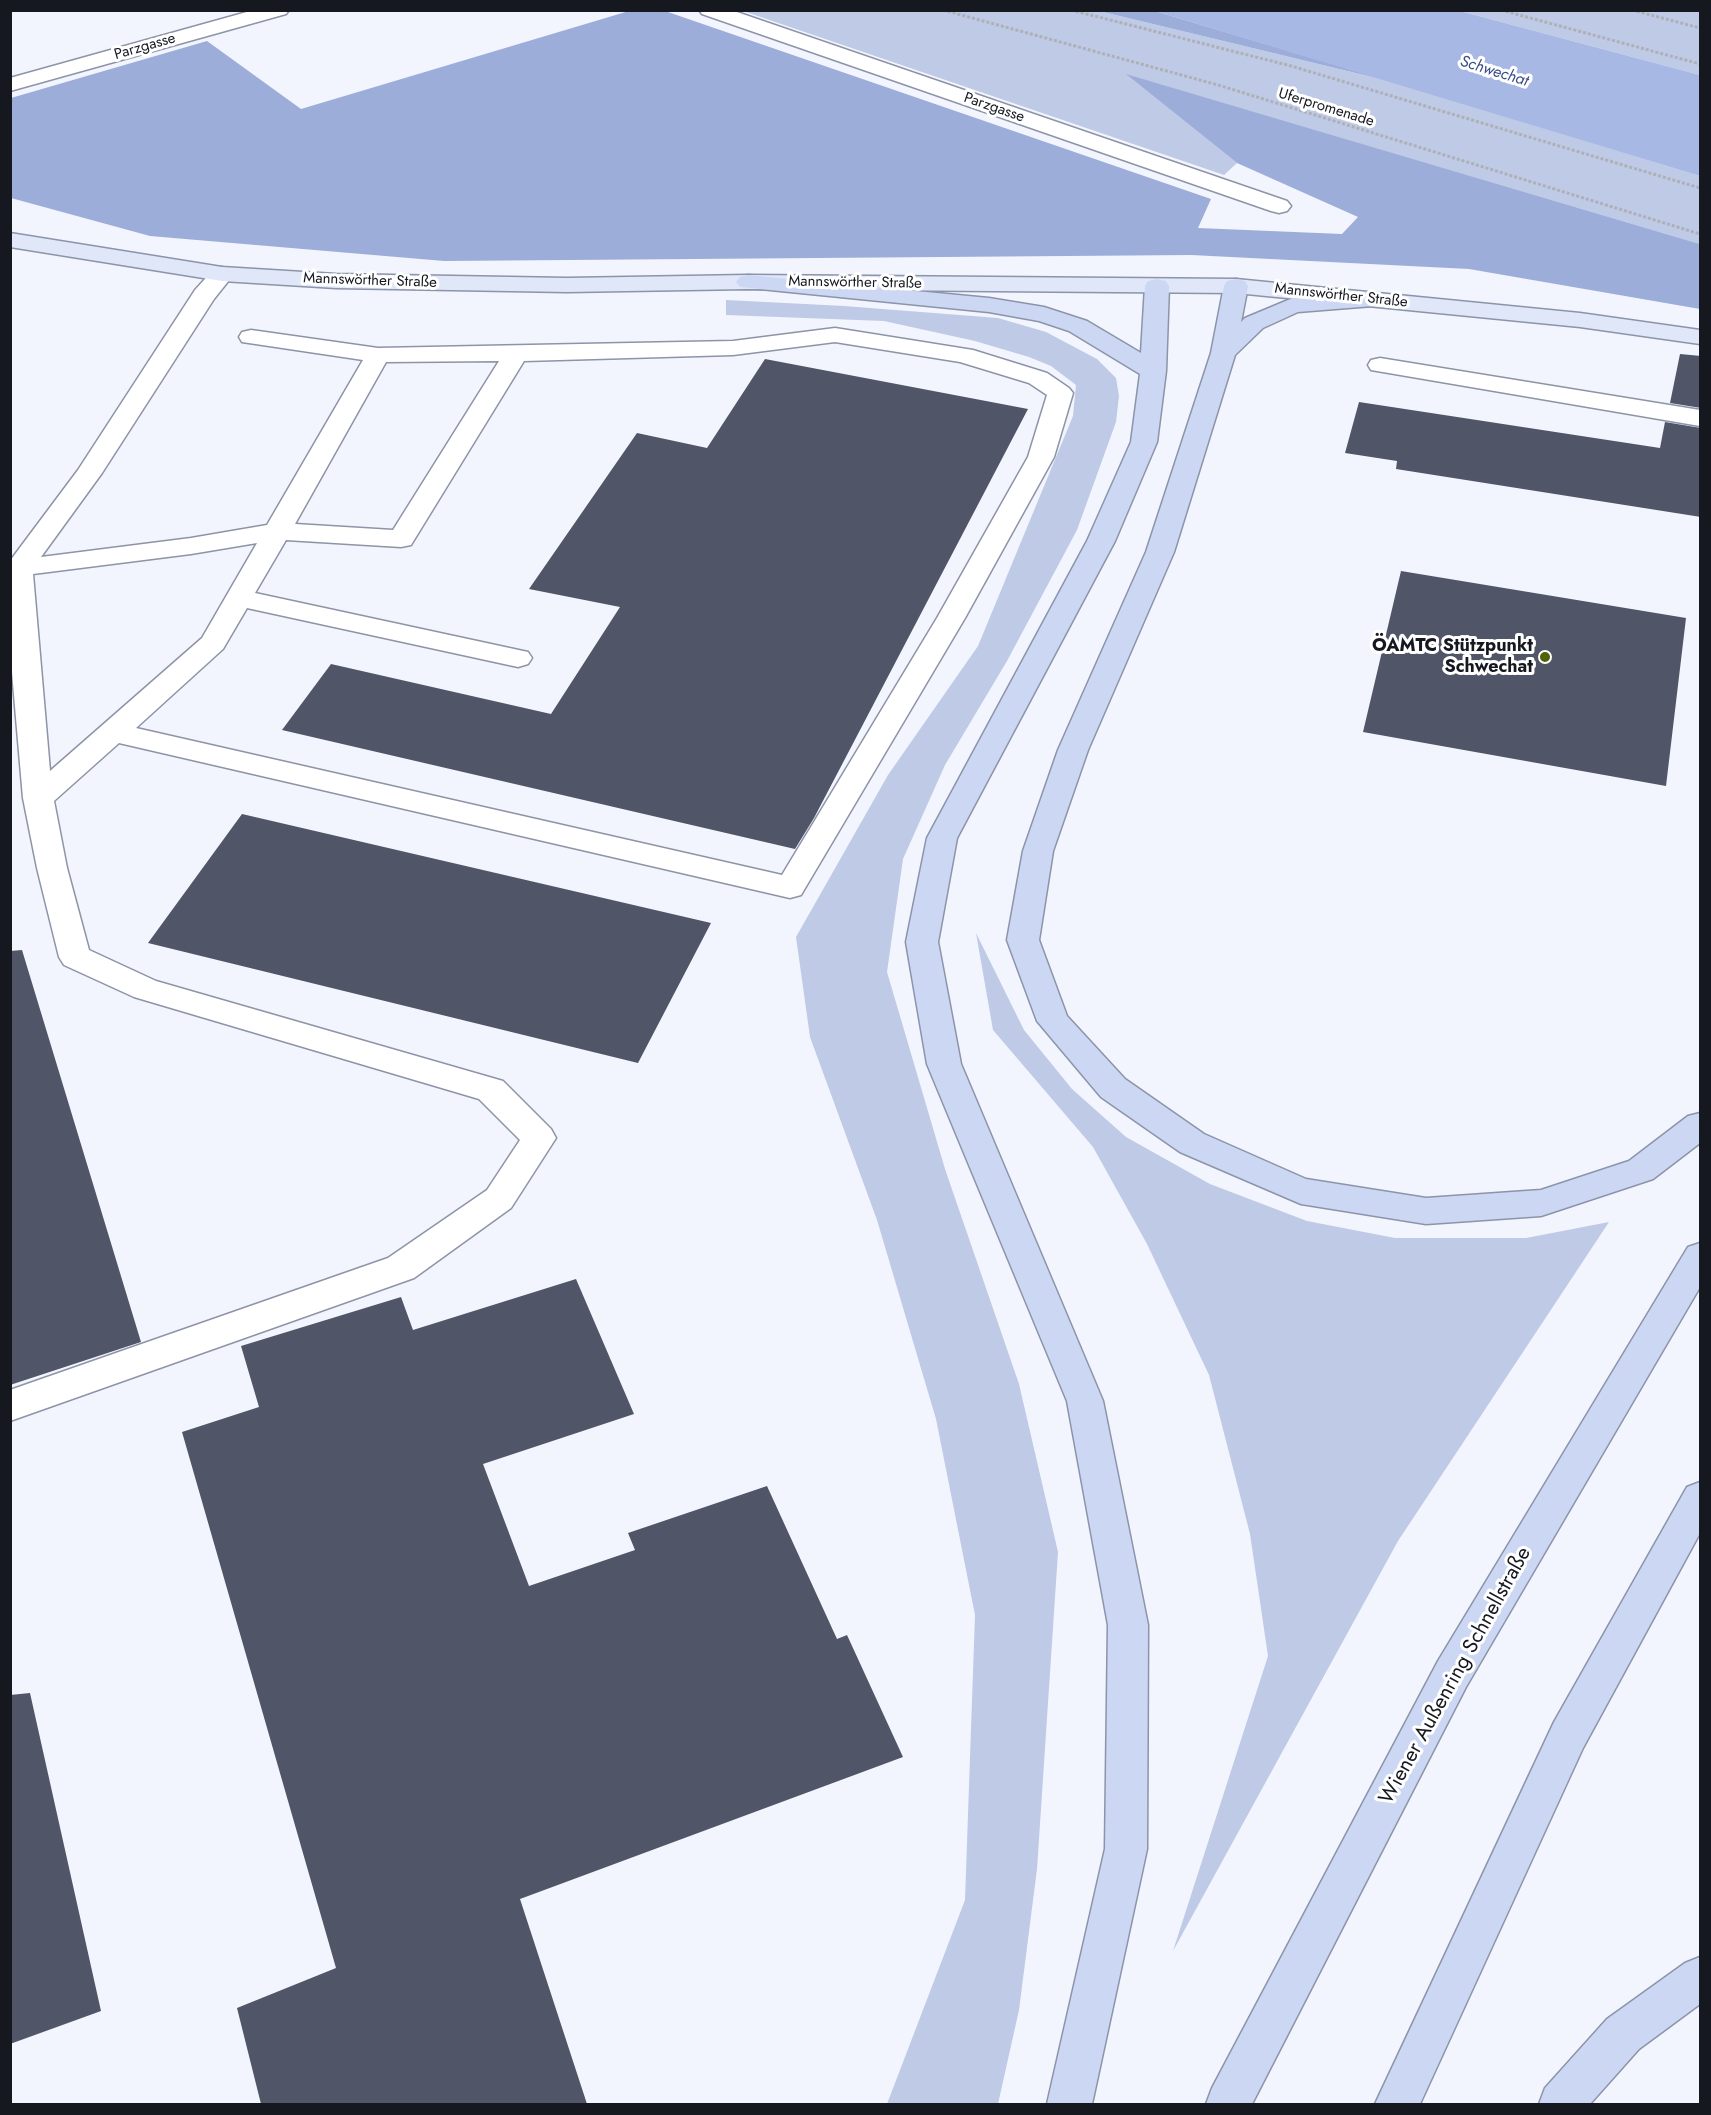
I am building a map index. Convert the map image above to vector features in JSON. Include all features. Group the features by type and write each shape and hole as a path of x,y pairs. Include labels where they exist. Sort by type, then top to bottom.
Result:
{"highway":[{"path":"748,282 989,304 1044,314 1078,326 1153,371"},
{"path":"1070,2104 1126,1849 1128,1625 1085,1401 944,1064 922,942 942,838 1101,541 1144,442 1153,371 1156,286"},
{"path":"1236,286 1223,353 1160,552 1073,750 1038,850 1023,940 1053,1021 1113,1088 1192,1143 1302,1191 1426,1211 1541,1203 1641,1170 1701,1125"},
{"path":"1223,353 1254,323 1293,305 1373,299"},
{"name":"Wiener Außenring Schnellstraße","path":"1228,2104 1452,1674 1701,1257"},
{"path":"1397,2104 1568,1735 1701,1497"},
{"path":"1561,2104 1623,2034 1701,1978"}],"main road":[{"name":"Mannswörther Straße","path":"10,240 222,274 336,281 567,285 748,282 1236,286 1580,320 1701,337"}],"street":[{"name":"Parzgasse","path":"10,85 279,10"},
{"name":"Parzgasse","path":"709,10 1280,206"},
{"path":"10,1406 401,1268 499,1199 539,1138 490,1090 145,988 75,957 52,868 38,798 29,712 19,568 89,473 204,295 222,274"},
{"path":"113,732 790,887 951,618 1041,457 1060,393 1038,378 964,355 835,335 733,348 378,355 251,337"},
{"path":"19,568 190,546 277,531 401,539 516,354"},
{"path":"38,798 213,643 378,355"},
{"path":"1380,365 1701,418"},
{"path":"239,598 518,658"}],"path":[{"name":"Uferpromenade","path":"943,10 1218,85 1701,234"},
{"path":"1071,10 1291,66 1701,188"},
{"path":"1501,10 1701,64"},
{"path":"1632,10 1701,28"}],"shaded area":[{"path":"629,11 665,11 1211,199 1198,228 1342,234 1358,217 1237,163 1126,74 1700,244 1700,309 1469,269 1191,255 444,261 150,236 11,198 11,98 207,41 301,109"},
{"path":"743,11 1099,11 1389,81 1700,176 1700,244 1128,75 1237,163 1224,175"},
{"path":"1099,11 1155,11 1389,81"},
{"path":"1460,11 1700,11 1700,75"},
{"path":"726,300 844,306 998,318 1046,332 1097,359 1116,378 1119,396 1116,422 1077,530 1007,661 945,765 903,859 887,972 945,1169 1019,1384 1058,1552 1037,1869 1019,2010 998,2104 887,2104 965,1900 975,1615 936,1419 877,1220 810,1037 796,937 888,775 978,646 1073,416 1076,385 1051,366 975,341 884,321 726,315"},
{"path":"976,933 1024,1030 1072,1089 1126,1137 1210,1184 1307,1221 1395,1238 1526,1238 1609,1222 1398,1541 1173,1951 1268,1656 1250,1534 1209,1375 1147,1244 1093,1147 993,1030"}],"water":[{"name":"Schwechat","path":"1155,11 1460,11 1700,75 1700,176"}],"building":[{"path":"1680,354 1701,356 1701,408 1670,403"},
{"path":"765,359 1028,409 814,818 795,849 282,730 331,664 551,714 620,607 529,589 637,433 707,448"},
{"path":"1359,402 1660,448 1665,422 1701,428 1701,517 1396,469 1397,461 1345,453"},
{"path":"1401,571 1686,618 1666,786 1363,732"},
{"path":"242,814 711,923 638,1063 148,943"},
{"path":"22,950 141,1342 10,1385 10,951"},
{"path":"576,1279 634,1414 483,1464 529,1586 635,1550 628,1533 767,1486 837,1639 847,1635 903,1757 520,1899 587,2104 261,2104 237,2008 336,1968 182,1432 259,1407 241,1346 401,1297 413,1330"},
{"path":"30,1693 101,2011 10,2044 10,1695"}],"place":[{"name":"ÖAMTC Stützpunkt Schwechat","path":"1545,657"}]}
